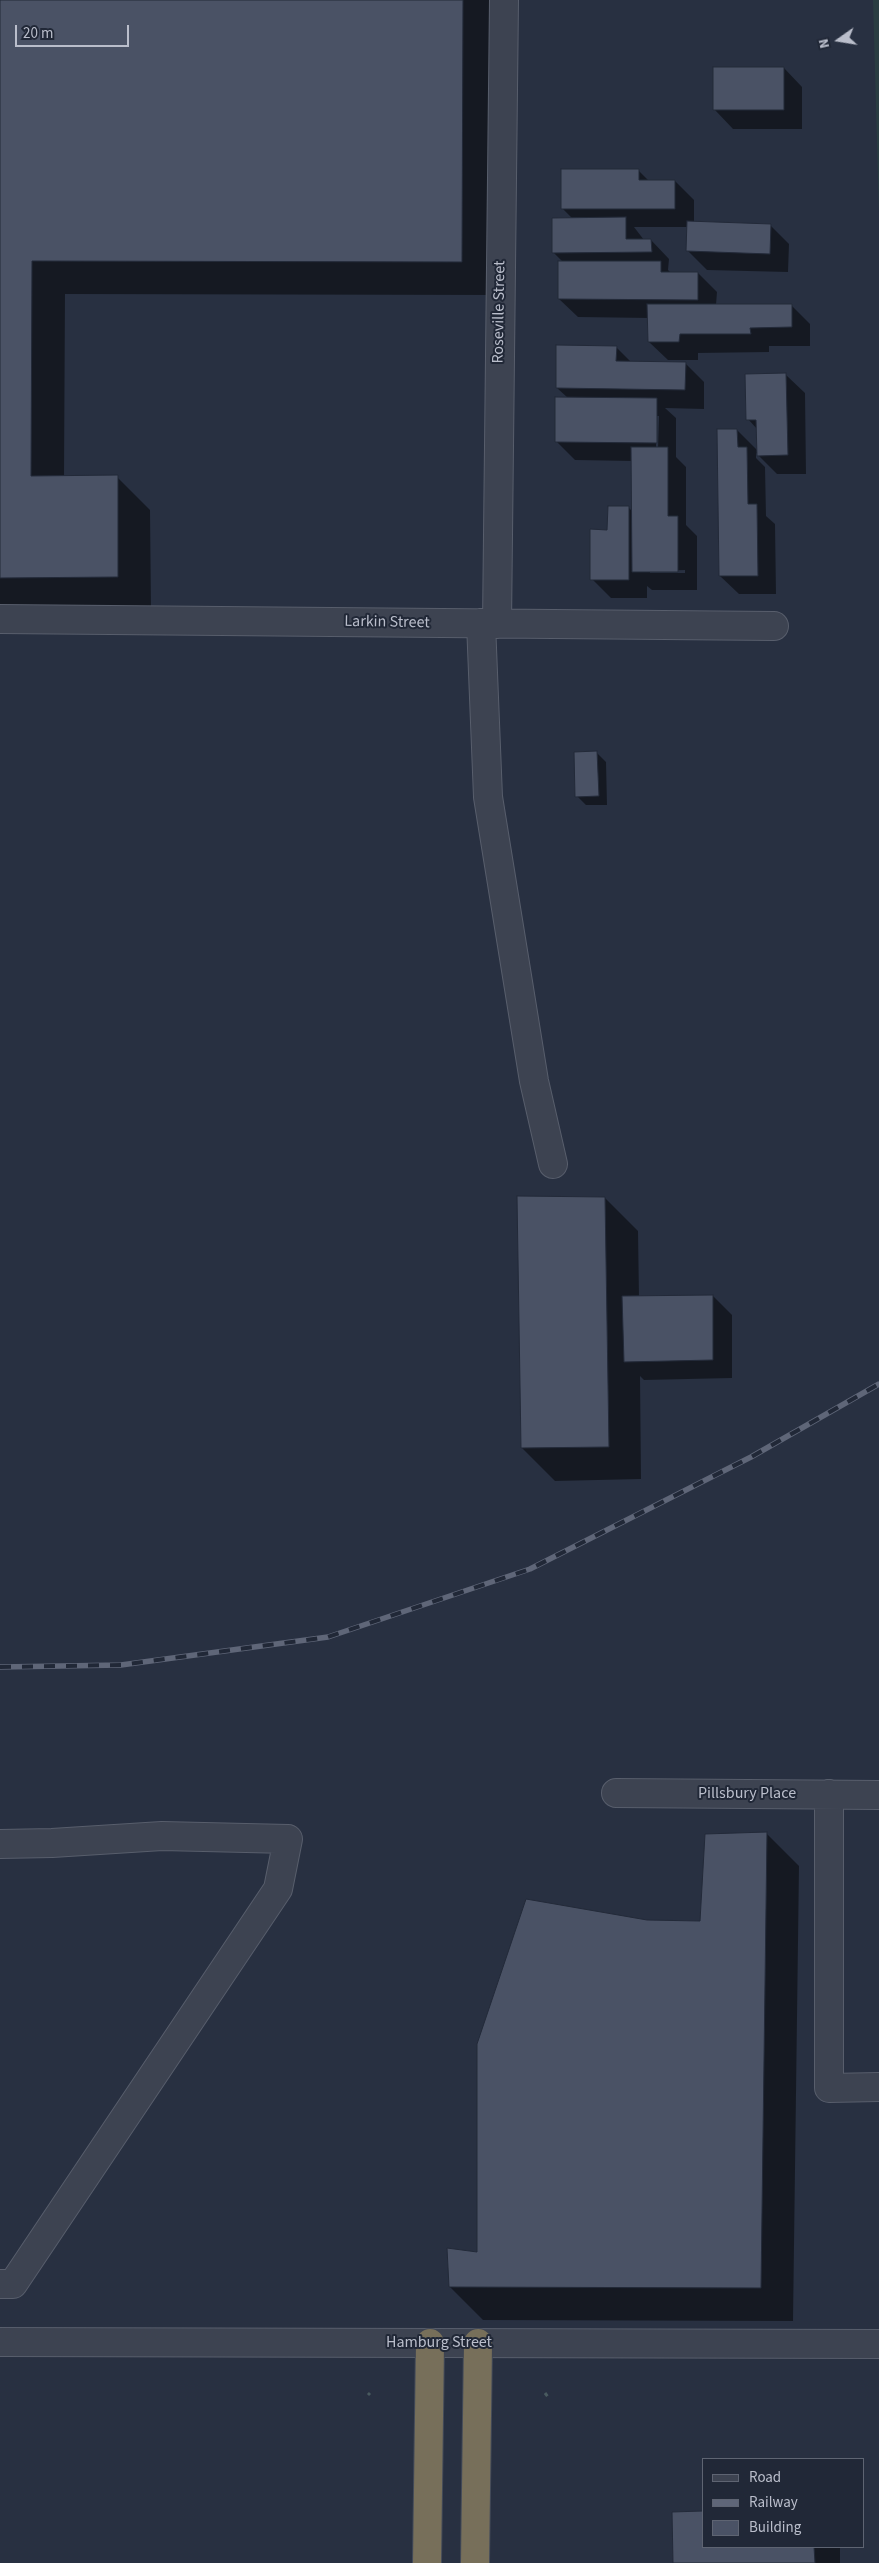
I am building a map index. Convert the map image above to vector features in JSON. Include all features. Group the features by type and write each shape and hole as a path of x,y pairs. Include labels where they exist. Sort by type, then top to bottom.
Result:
{"highway":[{"path":"427,2563 430,2343"},
{"path":"475,2563 478,2343"}],"street":[{"name":"Roseville Street","path":"504,0 489,624 488,797 534,1081 553,1164"},
{"name":"Larkin Street","path":"0,619 774,626"},
{"name":"Pillsbury Place","path":"616,1793 879,1795"},
{"path":"829,1794 828,2088 879,2087"},
{"path":"0,1844 52,1843 162,1836 288,1839 278,1889 14,2284 0,2284"},
{"name":"Hamburg Street","path":"0,2342 879,2344"}],"green space":[{"path":"873,0 879,0 879,213"}],"building":[{"path":"0,0 463,0 462,262 32,261 31,476 118,475 118,577 0,578"},
{"path":"713,67 784,67 784,110 713,110"},
{"path":"561,169 639,169 639,180 675,180 675,209 561,209"},
{"path":"626,217 626,239 651,239 652,252 552,253 552,218"},
{"path":"687,221 771,224 770,254 686,251"},
{"path":"558,261 661,261 661,272 698,272 698,300 558,299"},
{"path":"647,304 792,304 792,327 750,328 751,334 680,334 679,342 648,342"},
{"path":"556,345 617,346 616,361 686,362 685,390 556,388"},
{"path":"786,373 788,455 757,456 756,420 746,420 745,374"},
{"path":"555,397 657,398 657,443 555,442"},
{"path":"717,429 737,429 738,447 747,447 748,504 757,504 758,576 719,576"},
{"path":"631,447 668,447 668,516 678,516 678,572 632,572"},
{"path":"608,506 629,506 629,580 590,580 590,529 607,530"},
{"path":"597,751 599,796 575,797 574,752"},
{"path":"517,1196 605,1197 609,1447 521,1448"},
{"path":"713,1295 713,1360 624,1362 622,1296"},
{"path":"767,1832 761,2288 449,2287 447,2248 477,2252 477,2044 526,1899 647,1920 700,1921 705,1834"},
{"path":"702,2511 702,2548 814,2548 815,2563 673,2563 672,2512"}],"railway":[{"path":"0,1667 121,1665 328,1637 530,1569 751,1457 879,1384"}]}
